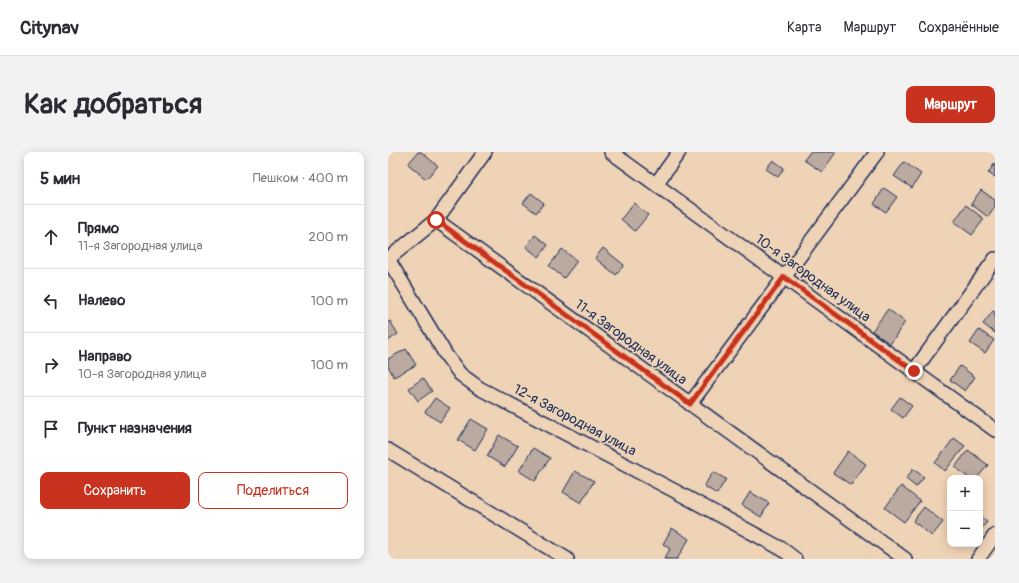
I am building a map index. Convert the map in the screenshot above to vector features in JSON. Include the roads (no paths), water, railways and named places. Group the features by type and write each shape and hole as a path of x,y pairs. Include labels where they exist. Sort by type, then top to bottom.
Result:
{"street":[{"path":"388,259 436,220 485,152"},
{"name":"10-я Загородная улица","path":"611,152 995,430"},
{"path":"656,184 679,152"},
{"path":"690,404 877,152"},
{"name":"11-я Загородная улица","path":"436,220 905,559"},
{"name":"12-я Загородная улица","path":"388,259 446,355 460,374 479,388 673,490 782,549 795,559"},
{"path":"914,371 995,260"},
{"path":"388,450 567,559"},
{"path":"978,559 995,535"}]}
